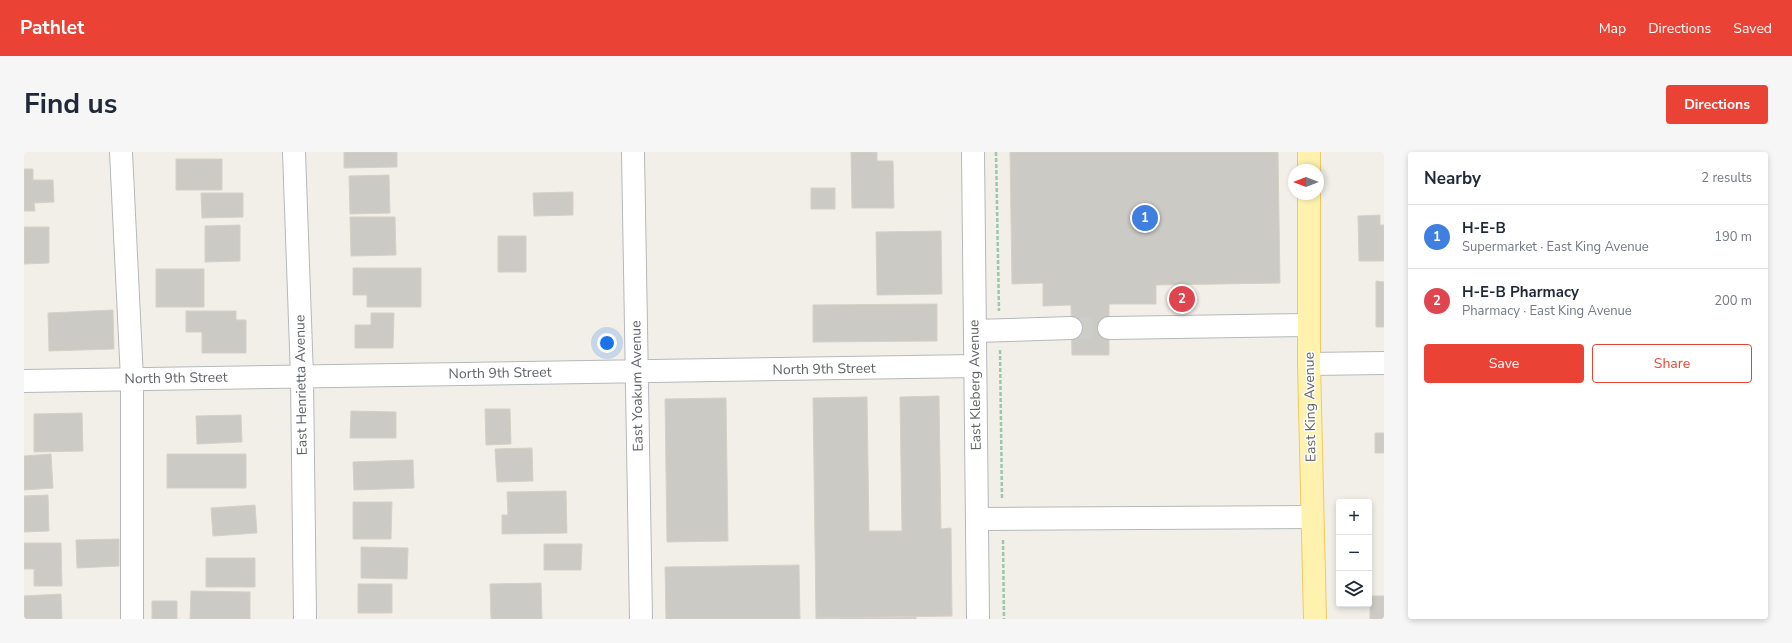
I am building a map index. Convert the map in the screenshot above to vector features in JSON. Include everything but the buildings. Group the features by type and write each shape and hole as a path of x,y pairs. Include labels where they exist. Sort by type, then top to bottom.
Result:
{"main road":[{"path":"1309,152 1309,164"},
{"name":"East King Avenue","path":"1309,200 1309,364 1315,619"}],"street":[{"path":"121,152 132,379 132,619"},
{"name":"East Henrietta Avenue","path":"294,152 302,377 305,619"},
{"name":"East Yoakum Avenue","path":"633,152 641,619"},
{"name":"East Kleberg Avenue","path":"973,152 978,619"},
{"path":"1109,328 1309,325"},
{"path":"975,331 1071,328"},
{"path":"1309,364 1384,363"},
{"name":"North 9th Street","path":"24,381 975,366"},
{"path":"977,519 1312,517"}],"path":[{"path":"996,152 1004,619"}],"tunnel":[{"path":"1071,328 1109,328"}],"place":[{"name":"H-E-B","path":"1145,218"},
{"name":"H-E-B Pharmacy","path":"1182,299"}]}
